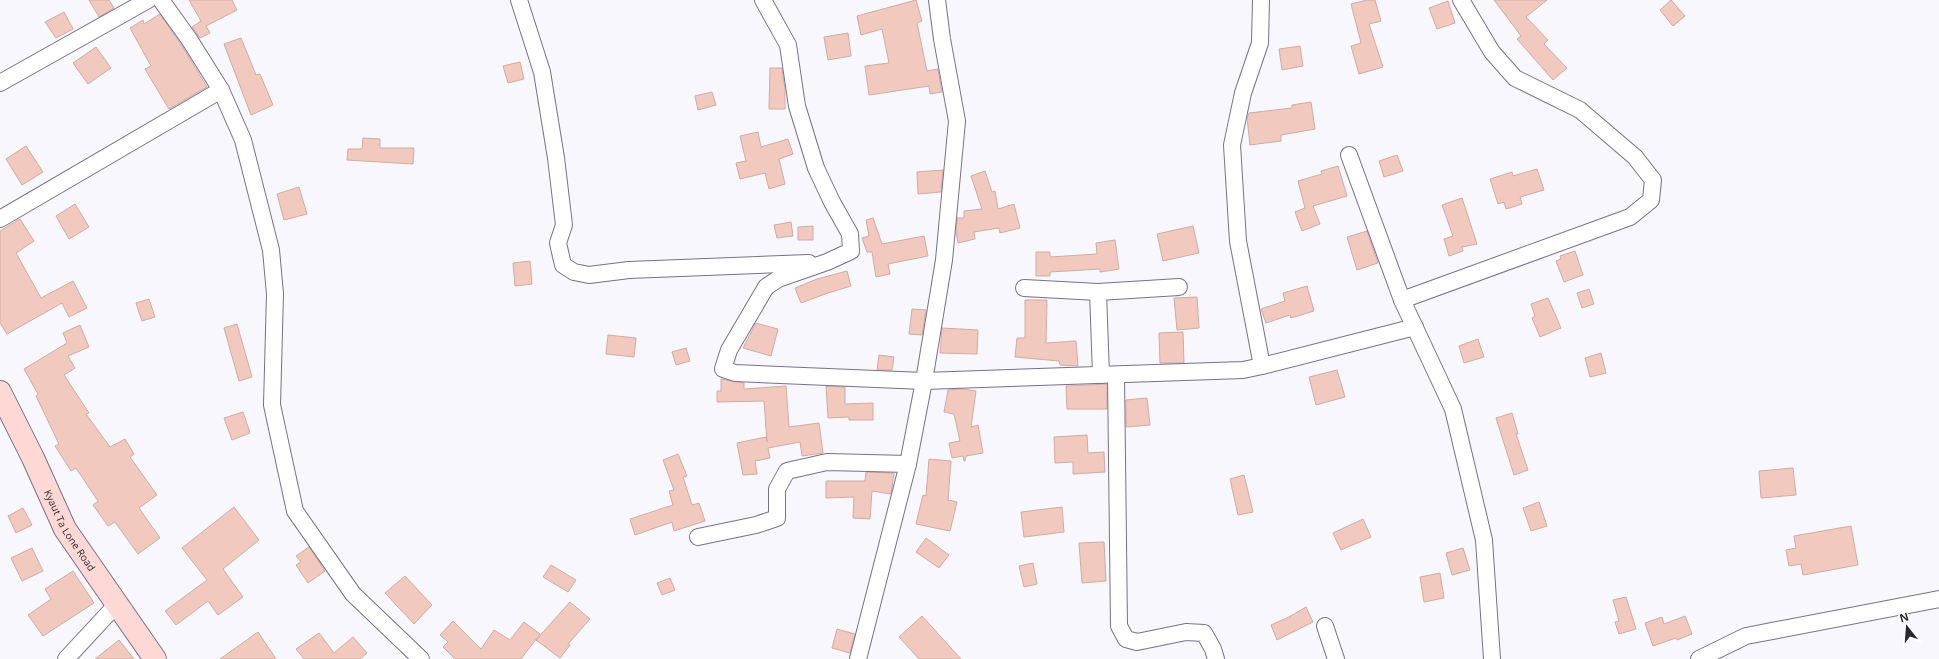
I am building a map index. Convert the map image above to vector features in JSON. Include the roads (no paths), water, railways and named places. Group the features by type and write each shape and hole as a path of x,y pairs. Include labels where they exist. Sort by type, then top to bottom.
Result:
{"main road":[{"name":"Kyaut Ta Lone Road","path":"0,392 33,458 65,528 118,603 155,659"}],"street":[{"path":"0,83 148,0"},
{"path":"161,0 189,39 221,90 243,140 271,250 274,294 272,405 295,511 353,594 421,659"},
{"path":"519,0 542,72 556,158 564,225 558,244 563,265 574,272 589,275 629,270 827,262"},
{"path":"763,0 788,45 797,106 816,168 832,202 850,234 851,251 827,262 778,279 766,287 729,350 723,368 735,373 924,381 1243,370 1415,327"},
{"path":"858,659 908,464 924,381 944,260 957,121 942,39 937,0"},
{"path":"1261,0 1260,43 1243,93 1232,146 1238,241 1262,366"},
{"path":"1402,300 1630,217 1651,200 1653,180 1635,157 1580,110 1515,78 1492,52 1461,0"},
{"path":"0,219 221,90"},
{"path":"1349,155 1402,300 1453,409 1484,540 1492,659"},
{"path":"1024,288 1098,292 1179,287"},
{"path":"1098,292 1108,375 1119,626 1126,639 1137,642 1186,632 1204,633 1213,649 1216,659"},
{"path":"698,538 756,525 776,518 777,490 787,471 827,462 908,464"},
{"path":"1699,659 1746,636 1939,599"},
{"path":"66,659 118,603"},
{"path":"1325,626 1336,659"}]}
